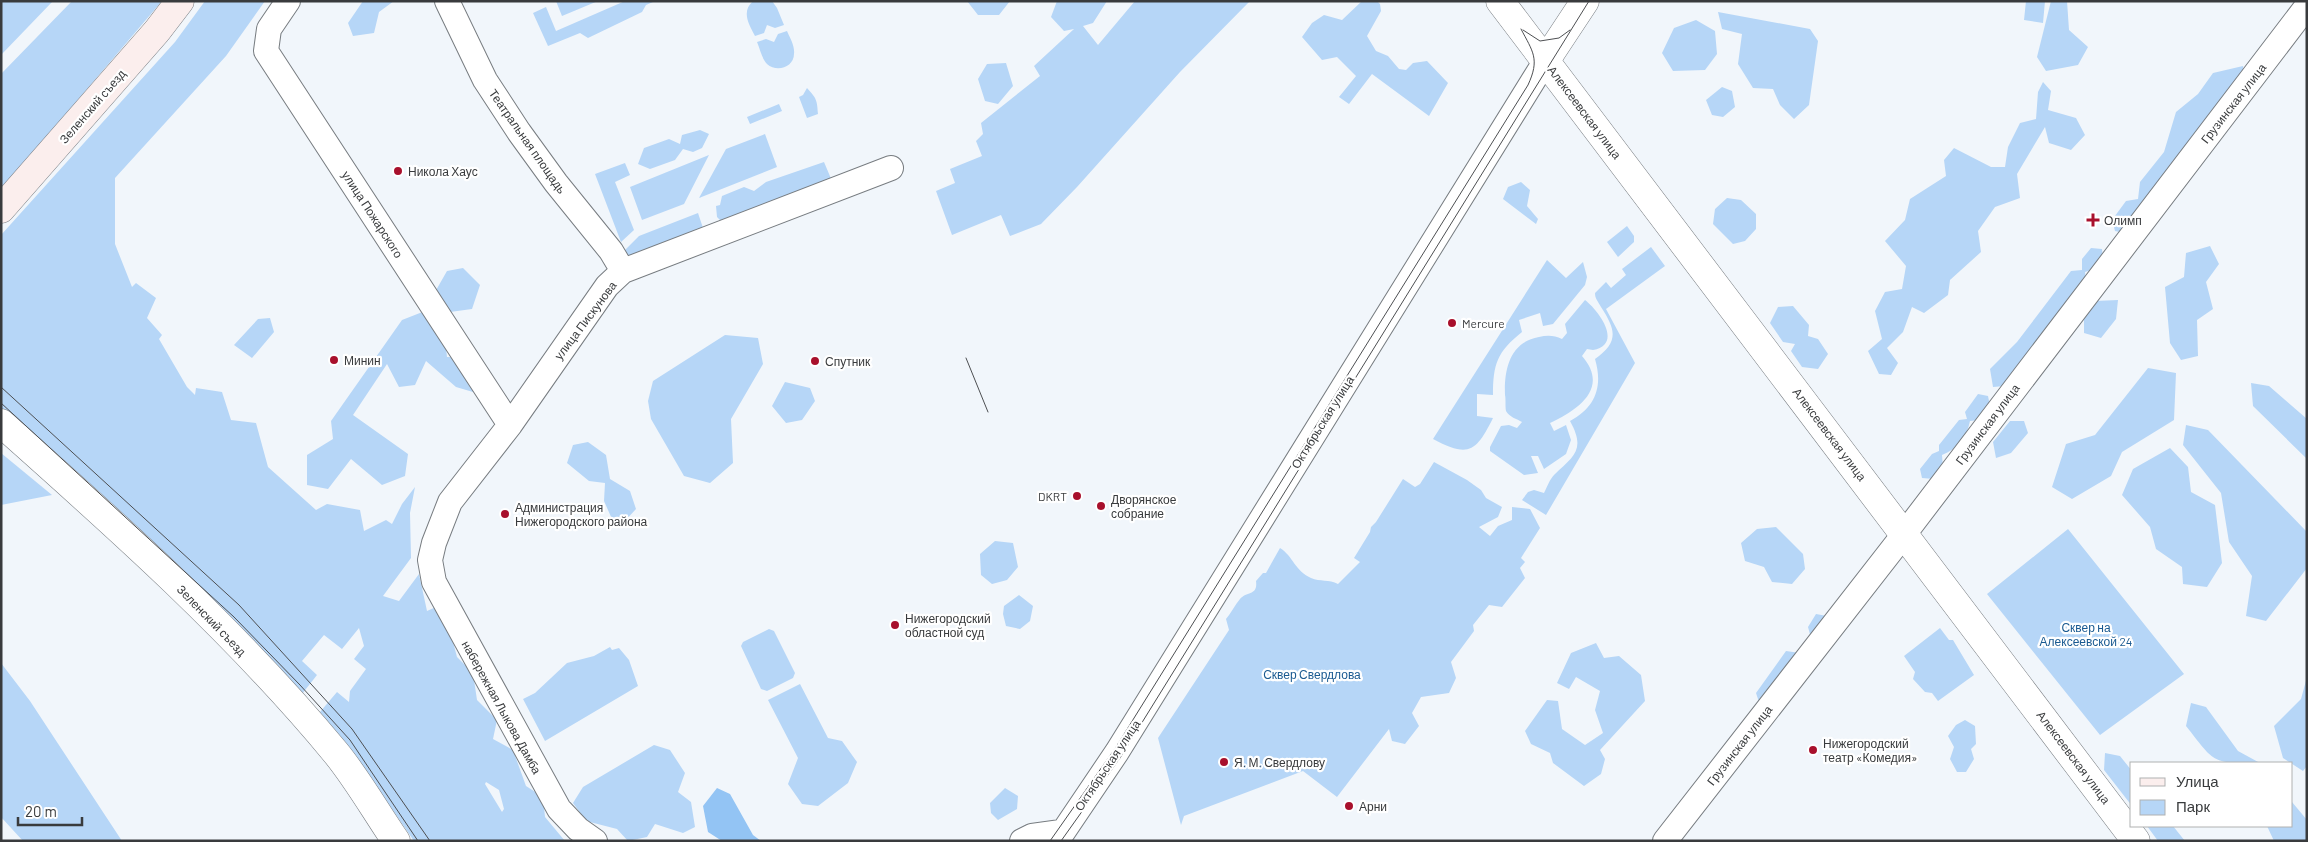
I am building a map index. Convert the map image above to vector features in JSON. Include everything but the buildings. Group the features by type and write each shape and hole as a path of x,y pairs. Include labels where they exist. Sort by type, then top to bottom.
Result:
{"main road":[{"name":"Зеленский съезд","path":"1,209 157,31 180,1"}],"street":[{"name":"улица Пожарского","path":"288,1 269,29 266,51 510,425"},
{"name":"Театральная площадь","path":"447,1 486,80 519,132 556,183 612,251 623,271"},
{"name":"Алексеевская улица","path":"1500,1 1905,533 2136,841"},
{"name":"Октябрьская улица","path":"1059,836 1118,752 1546,60 1585,1"},
{"name":"Грузинская улица","path":"1666,841 1905,533 2307,6"},
{"name":"улица Пискунова","path":"430,560 434,543 450,502 510,425 607,286 623,271 891,168"},
{"name":"Зеленский съезд","path":"1,422 139,545 255,664 336,754 396,841"},
{"name":"набережная Лыкова Дамба","path":"430,560 434,582 559,809 578,830 595,841"},
{"path":"1022,841 1032,836 1059,836"}],"green space":[{"path":"1,1 53,1 1,55"},
{"path":"72,1 162,1 1,190 1,74"},
{"path":"205,1 265,1 226,56 115,178 115,244 132,287 136,283 156,298 147,318 162,335 159,339 187,387 195,395 196,388 222,392 231,420 256,423 268,467 316,510 327,504 360,510 364,531 386,520 392,524 402,504 415,487 410,513 411,558 383,596 399,601 419,574 427,611 436,607 447,619 457,657 473,673 477,700 497,720 493,739 513,750 526,786 543,797 545,817 565,841 414,841 347,744 320,712 337,692 349,702 350,691 366,669 354,659 364,646 359,628 342,649 324,635 302,661 317,675 302,694 144,537 1,408 1,235 175,42","holes":["486,782 499,790 504,809 502,812 485,784"]},
{"path":"363,1 394,1 379,12 374,33 353,36 348,23"},
{"path":"556,1 598,1 562,16"},
{"path":"625,1 653,2 646,5 642,12 588,38 580,33 548,46 533,13 546,7 556,31"},
{"path":"753,1 772,1 784,25 775,28 767,25 764,33 755,36 747,18 747,9"},
{"path":"967,1 1010,1 999,15 978,15"},
{"path":"1057,1 1107,1 1093,23 1083,26 1098,45 1135,1 1250,1 1180,72 1077,187 1041,224 1010,236 1001,215 952,235 936,191 955,183 950,169 982,156 976,141 983,134 981,123 1040,76 1034,66 1074,29 1064,31 1051,17"},
{"path":"1362,1 1377,1 1380,4 1381,11 1367,36 1376,51 1388,56 1399,69 1406,70 1413,63 1427,61 1448,83 1429,116 1372,74 1349,104 1339,97 1356,76 1337,57 1322,60 1302,37 1312,23 1324,15 1342,20"},
{"path":"2026,1 2045,1 2043,23 2024,20"},
{"path":"2051,1 2067,1 2069,30 2088,47 2078,65 2046,71 2037,57"},
{"path":"1718,12 1810,29 1818,41 1809,105 1794,119 1780,105 1773,89 1753,88 1738,64 1742,34 1722,29"},
{"path":"1696,20 1715,31 1717,54 1705,70 1673,71 1662,53 1674,28"},
{"path":"787,31 794,48 793,59 784,67 771,67 764,59 757,42 766,39 774,42 778,34"},
{"path":"1006,63 1013,86 998,104 985,101 978,79 987,64"},
{"path":"2243,66 2245,80 2130,234 2115,231 2112,220 2126,201 2138,199 2140,182 2164,152 2176,112 2198,94 2213,73"},
{"path":"2043,82 2051,91 2048,110 2076,118 2085,135 2071,150 2049,143 2045,127 2017,174 2020,198 1995,207 1978,231 1981,252 1950,280 1948,295 1924,313 1912,307 1903,332 1887,348 1898,363 1891,375 1879,374 1868,351 1882,339 1875,311 1885,292 1902,289 1906,266 1885,241 1905,220 1910,199 1946,176 1944,160 1954,148 1991,167 2005,167 2008,147 2020,123 2036,119 2038,92"},
{"path":"1722,87 1732,91 1735,107 1723,117 1712,115 1706,100"},
{"path":"807,88 816,100 818,114 807,118 799,97 803,95"},
{"path":"779,104 782,111 750,124 747,117"},
{"path":"700,130 709,134 702,148 693,152 683,149 675,160 650,169 638,164 644,148 669,139 680,144 682,135"},
{"path":"765,134 777,167 699,198 726,149"},
{"path":"709,155 684,204 642,220 630,187"},
{"path":"824,162 832,181 723,223 717,217 716,206 720,205 722,196 744,187 754,191 766,182"},
{"path":"625,163 630,175 615,182 634,230 621,242 595,174"},
{"path":"1521,182 1530,190 1527,206 1538,219 1536,224 1503,199 1508,187"},
{"path":"1727,198 1741,200 1756,214 1756,229 1745,241 1733,244 1713,224 1715,209"},
{"path":"698,213 704,231 628,261 624,251 639,236"},
{"path":"1627,226 1634,236 1634,242 1618,257 1607,242"},
{"path":"2210,246 2219,264 2206,282 2213,309 2197,320 2198,356 2181,360 2170,343 2165,287 2184,277 2186,253"},
{"path":"1651,247 1665,266 1606,309 1635,363 1546,515 1522,500 1528,492 1534,490 1544,493 1553,477 1576,452 1577,439 1570,421 1586,409 1595,395 1598,378 1595,359 1608,347 1613,335 1610,322 1595,293 1606,282 1611,288 1626,275 1622,269"},
{"path":"2091,248 2102,249 2103,259 2098,268 2085,272 2087,289 2005,386 1993,387 1990,369 2017,342 2071,271 2082,270 2082,259"},
{"path":"1547,260 1566,278 1583,262 1587,277 1585,285 1553,324 1543,326 1540,313 1519,320 1522,332 1507,346 1498,359 1494,375 1493,395 1477,394 1477,416 1493,418 1476,445 1463,450 1455,449 1433,439"},
{"path":"463,268 480,285 472,309 450,312 435,292 447,271"},
{"path":"1585,300 1596,311 1606,326 1608,334 1607,341 1602,347 1593,350 1587,349 1582,356 1590,368 1593,378 1592,388 1580,405 1550,423 1554,431 1566,425 1571,440 1566,454 1544,469 1538,456 1531,456 1538,473 1524,475 1490,451 1490,447 1501,426 1509,425 1517,428 1522,422 1506,411 1505,385 1511,358 1521,345 1529,340 1548,336 1562,339 1567,333 1565,324"},
{"path":"2118,300 2116,319 2101,338 2084,333 2084,314 2095,301"},
{"path":"1793,306 1809,325 1808,336 1818,339 1828,354 1818,369 1802,367 1791,351 1795,344 1783,342 1770,323 1778,307"},
{"path":"425,311 444,329 447,357 466,357 482,376 473,392 456,387 426,361 415,385 399,387 387,364 353,415 408,454 405,476 382,485 351,459 328,489 307,485 307,455 333,439 331,421 402,320"},
{"path":"270,318 274,332 252,358 234,345 258,319"},
{"path":"725,335 758,338 763,364 731,419 733,463 710,483 684,476 651,419 648,401 653,381"},
{"path":"2148,368 2176,373 2174,420 2122,452 2111,476 2072,499 2052,487 2066,444 2095,435"},
{"path":"785,382 810,388 815,401 802,420 786,423 772,406"},
{"path":"2251,383 2269,386 2307,419 2307,459 2253,406"},
{"path":"1978,394 1988,396 1990,406 1979,420 1970,421 1964,437 1957,446 1942,455 1943,468 1934,479 1922,478 1920,469 1932,454 1939,451 1939,445 1959,420 1967,419 1965,412"},
{"path":"2010,421 2024,421 2028,433 2011,453 1996,458 1993,442"},
{"path":"2186,425 2208,430 2307,532 2307,568 2266,621 2246,616 2252,576 2229,542 2221,493 2183,445"},
{"path":"588,442 606,455 610,479 630,491 636,509 623,523 612,519 604,501 605,483 589,481 567,463 573,445"},
{"path":"2170,448 2188,467 2191,492 2215,505 2222,563 2207,587 2183,584 2182,567 2156,549 2150,527 2122,495 2133,469"},
{"path":"1,453 52,495 1,505"},
{"name":"Сквер Свердлова","path":"1434,462 1467,480 1481,490 1486,498 1502,507 1498,517 1479,527 1490,536 1498,526 1512,520 1512,507 1530,509 1540,528 1521,558 1525,562 1520,568 1525,578 1502,607 1489,605 1473,625 1474,631 1451,662 1456,678 1449,693 1421,697 1412,713 1419,726 1405,744 1392,741 1389,729 1337,797 1303,771 1184,816 1181,825 1158,738 1229,630 1226,619 1236,604 1240,599 1254,591 1256,581 1263,573 1266,573 1280,548 1306,575 1314,579 1338,584 1360,562 1354,558 1370,532 1371,527 1403,479 1415,487 1420,484"},
{"path":"1776,527 1803,554 1805,569 1792,584 1772,582 1764,567 1745,561 1741,543 1757,529"},
{"name":"Сквер на Алексеевской 24","path":"2068,529 2184,674 2100,735 1987,594"},
{"path":"995,541 1013,543 1018,567 1007,580 992,584 981,575 980,554"},
{"path":"1019,595 1033,606 1030,621 1020,629 1006,626 1003,614 1004,606"},
{"path":"1816,614 1827,616 1811,638 1808,627"},
{"path":"1940,628 1949,640 1953,640 1974,675 1938,701 1932,693 1925,692 1913,679 1915,672 1904,656"},
{"path":"769,629 774,631 795,673 793,678 767,691 761,689 741,646 743,642"},
{"path":"1596,643 1604,658 1619,656 1641,675 1645,701 1600,750 1605,759 1601,774 1584,786 1553,763 1550,753 1531,744 1525,731 1547,700 1558,701 1562,729 1585,745 1603,733 1595,710 1600,691 1576,677 1569,689 1557,683 1571,653"},
{"path":"610,647 612,650 619,648 629,660 638,686 545,741 523,699 535,693 567,663 594,656"},
{"path":"1786,651 1800,653 1759,702 1756,693"},
{"path":"1,663 30,701 122,841 23,841 1,817"},
{"path":"2307,677 2307,766 2303,771 2293,764 2293,762 2283,758 2274,726 2301,699"},
{"path":"800,684 828,738 842,741 857,762 848,783 818,806 802,804 788,784 798,758 768,700"},
{"path":"2191,703 2206,707 2238,751 2258,762 2228,762 2216,759 2203,748 2186,726"},
{"path":"1965,720 1975,726 1976,744 1971,749 1974,759 1966,772 1957,772 1950,759 1954,747 1948,736 1956,725"},
{"path":"654,745 670,750 685,773 678,792 691,802 695,827 683,833 655,824 647,837 628,841 617,829 586,821 573,803 583,787"},
{"path":"2105,753 2120,756 2130,768 2130,803 2104,770"},
{"path":"1005,788 1018,796 1017,809 998,820 991,813 990,803"},
{"path":"2293,803 2307,820 2307,841 2274,841 2267,827 2293,827"},
{"path":"2148,827 2174,827 2185,841 2158,841"}],"shaded area":[{"path":"717,788 730,794 753,835 761,841 722,841 708,832 703,806"}],"tram line":[{"path":"1061,841 1120,758 1589,1"},
{"path":"1050,841 1116,747 1528,85 1534,69 1534,56 1521,29"},
{"path":"1523,30 1540,41 1559,38 1570,30"},
{"path":"966,358 988,412"},
{"path":"1,387 239,605 352,729 430,841"},
{"path":"1,403 234,617 300,685 350,740 418,841"}],"place":[{"name":"Никола Хаус","path":"398,171"},
{"name":"Олимп","path":"2093,220"},
{"name":"Mercure","path":"1452,323"},
{"name":"Минин","path":"334,360"},
{"name":"Спутник","path":"815,361"},
{"name":"DKRT","path":"1077,496"},
{"name":"Дворянское собрание","path":"1101,506"},
{"name":"Администрация Нижегородского района","path":"505,514"},
{"name":"Нижегородский областной суд","path":"895,625"},
{"name":"Нижегородский театр «Комедия»","path":"1813,750"},
{"name":"Я. М. Свердлову","path":"1224,762"},
{"name":"Арни","path":"1349,806"}]}
